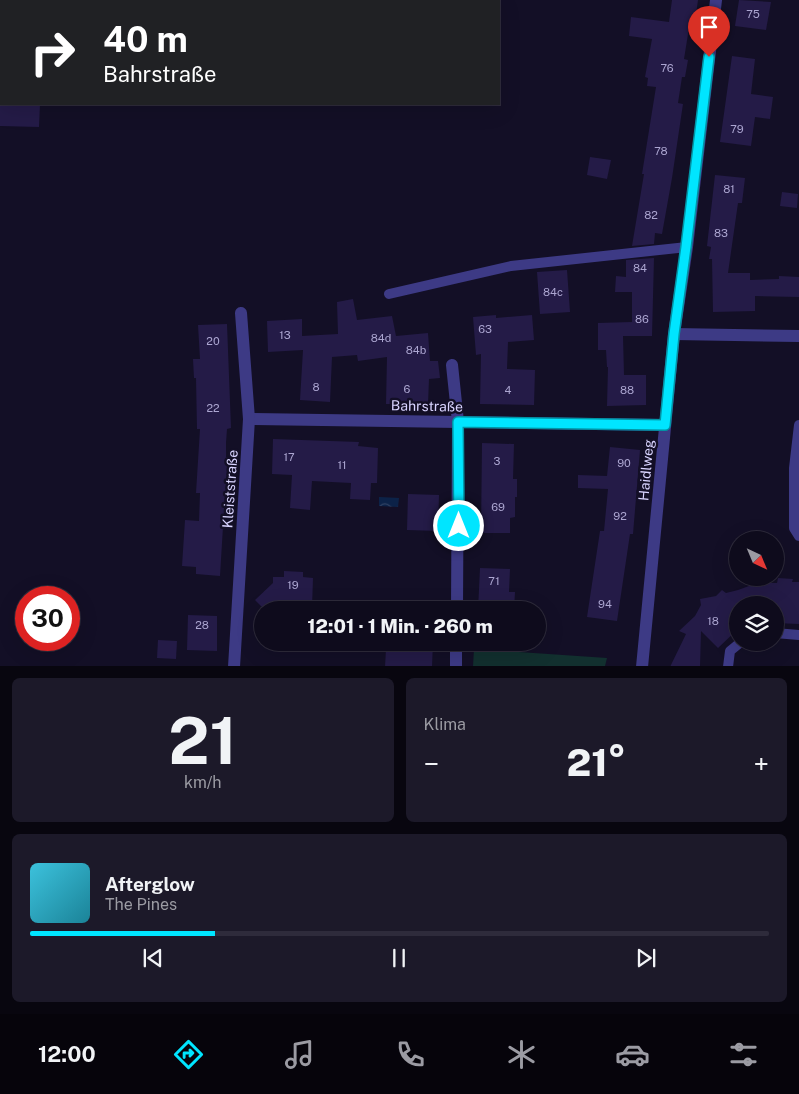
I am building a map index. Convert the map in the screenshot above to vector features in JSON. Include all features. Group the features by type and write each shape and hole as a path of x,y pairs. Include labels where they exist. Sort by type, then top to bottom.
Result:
{"street":[{"name":"Haidlweg","path":"642,666 674,334 716,0"},
{"name":"Kleiststraße","path":"234,666 249,419 241,313"},
{"path":"674,334 799,336"},
{"path":"452,365 458,422 457,601"},
{"name":"Bahrstraße","path":"249,419 665,425"},
{"path":"456,651 456,666"}],"lane":[{"path":"390,294 511,266 686,247"},
{"path":"799,426 794,468 794,528 799,536"},
{"path":"784,634 799,635"},
{"path":"728,666 730,651"}],"green space":[{"path":"474,651 504,651 607,658 605,666 473,666"}],"water":[{"path":"379,497 399,498 398,507 379,506"}],"building":[{"path":"672,0 698,0 694,29 689,28 684,59 688,60 685,77 682,77 678,103 683,104 672,178 662,234 655,233 654,244 632,246 656,87 647,86 648,78 645,77 652,39 629,36 631,17 669,22"},
{"path":"739,0 771,2 766,30 735,26"},
{"path":"732,56 755,59 751,94 773,97 770,119 755,117 751,146 720,142"},
{"path":"0,105 40,105 39,127 0,126"},
{"path":"590,157 611,160 607,179 587,175"},
{"path":"715,175 745,178 742,203 738,203 728,273 750,273 750,280 779,279 779,276 799,277 799,297 755,296 755,311 713,312 712,259 709,259 711,247 707,246"},
{"path":"782,192 798,194 797,208 780,206"},
{"path":"654,258 652,336 623,336 624,375 646,375 646,405 607,406 608,367 606,350 598,350 598,323 632,322 632,292 615,292 616,276 626,277 626,260"},
{"path":"567,270 570,312 540,314 537,272"},
{"path":"353,299 357,320 392,316 396,336 428,333 430,361 438,361 440,378 429,379 428,404 386,404 387,357 358,361 357,355 332,357 330,402 300,400 303,350 268,352 267,321 302,319 302,336 338,334 337,302"},
{"path":"496,315 496,318 532,315 534,340 508,342 507,369 535,370 534,405 480,404 481,354 476,355 473,317"},
{"path":"227,324 231,428 227,429 226,457 230,457 228,495 225,494 220,576 196,574 196,567 182,566 185,520 199,521 200,493 196,493 200,429 197,429 196,378 194,378 193,359 200,359 198,325"},
{"path":"273,439 359,442 358,446 378,448 377,483 371,483 370,500 350,499 351,483 312,481 310,510 290,508 292,475 272,474"},
{"path":"482,443 514,444 513,479 517,479 517,497 515,497 515,517 510,518 510,533 481,533"},
{"path":"610,447 640,450 633,534 630,534 617,621 587,617 600,531 604,531 608,489 578,488 578,475 607,476"},
{"path":"408,494 439,495 438,531 407,530"},
{"path":"480,568 510,569 509,592 515,592 514,601 478,601"},
{"path":"284,571 303,572 303,577 313,578 312,601 255,600 273,583 273,577 284,577"},
{"path":"784,578 793,579 792,582 799,582 799,624 784,623 784,596 729,596 729,638 718,648 701,631 700,666 670,666 686,634 679,631 695,616 701,605 700,599 716,596 722,590 726,593 749,586 784,586"},
{"path":"188,615 217,616 217,651 187,650"},
{"path":"158,640 177,641 176,659 157,658"},
{"path":"386,651 433,651 432,666 385,666"}],"route":[{"path":"459,526 458,422 665,425 674,334 709,57"}]}
